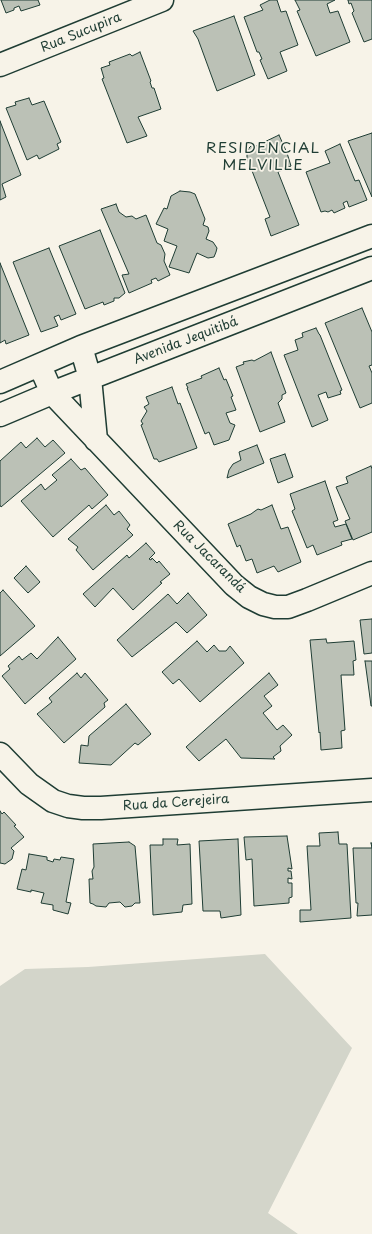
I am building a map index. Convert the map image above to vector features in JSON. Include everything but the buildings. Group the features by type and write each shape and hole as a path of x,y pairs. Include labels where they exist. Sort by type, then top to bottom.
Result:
{"street":[{"name":"Rua Sucupira","path":"0,65 162,0"},
{"path":"0,382 81,347 372,236"},
{"name":"Avenida Jequitibá","path":"0,415 52,393 372,268"},
{"path":"81,347 90,378 96,440"},
{"name":"Rua Jacarandá","path":"40,366 52,393 234,585 249,597 263,604 275,607 288,607 372,573"},
{"name":"Rua da Cerejeira","path":"0,754 29,784 53,801 68,806 83,808 372,790"}],"shaded area":[{"path":"265,954 352,1048 268,1213 298,1234 0,1234 0,986 25,969 88,967"}],"district":[{"name":"RESIDENCIAL MELVILLE","path":"263,158"}]}
